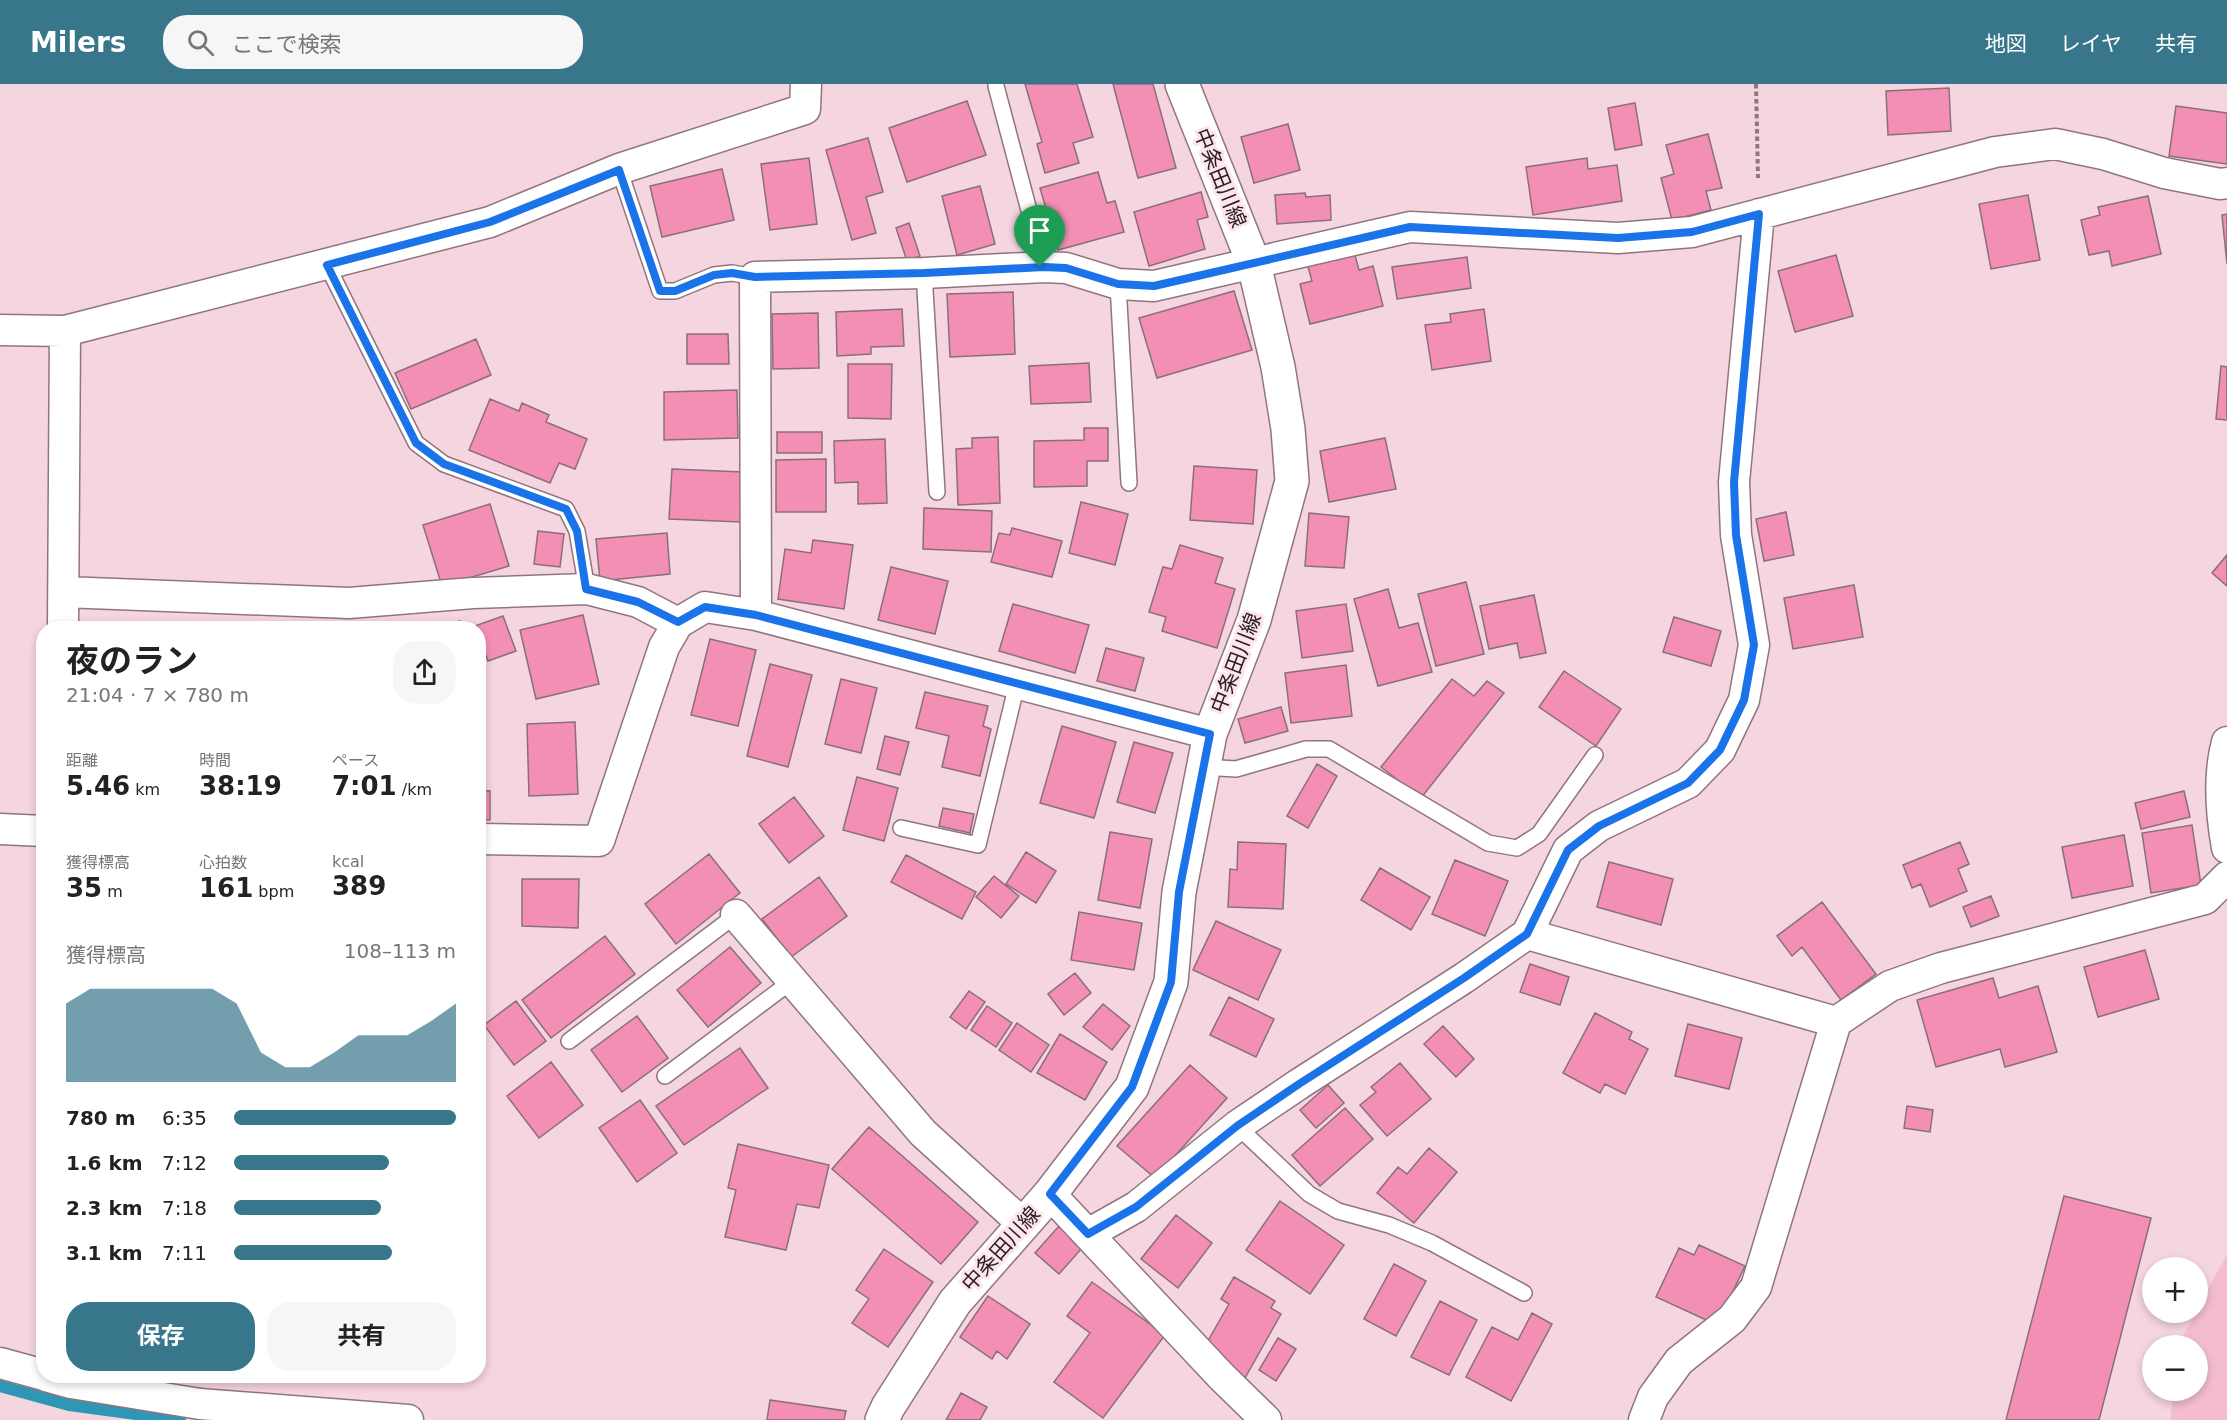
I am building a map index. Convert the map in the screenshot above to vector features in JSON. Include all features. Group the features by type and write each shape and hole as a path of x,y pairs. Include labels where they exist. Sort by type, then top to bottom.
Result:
{"main road":[{"name":"中条田川線","path":"882,1420 955,1302 1050,1194 1132,1087 1171,982 1179,892 1210,734 1254,620 1292,481 1288,429 1278,367 1254,264 1182,84"}],"street":[{"path":"0,330 65,331 490,222 619,170 805,109 806,84"},
{"path":"756,615 755,277 924,273 1044,267 1066,268 1118,284 1154,286 1410,227 1618,238 1692,232 1995,152 2055,144 2103,154 2164,173 2220,184 2227,183"},
{"path":"1088,1234 1136,1207 1237,1126 1464,978 1527,934 1568,850 1599,826 1688,783 1720,750 1744,700 1754,645 1736,535 1734,482 1759,214"},
{"path":"63,621 65,331"},
{"path":"64,592 349,603 473,593 586,589 638,602 678,622"},
{"path":"486,838 599,840 664,647 678,622 705,607 756,615 1210,734"},
{"path":"2227,742 2222,760 2223,825 2227,848"},
{"path":"0,830 36,831"},
{"path":"1644,1420 1653,1397 1678,1361 1732,1318 1756,1287 1836,1022 1890,986 1941,968 2205,899 2227,877"},
{"path":"736,915 923,1133 1023,1224"},
{"path":"1527,934 1836,1022"},
{"path":"1050,1194 1221,1376 1266,1420"},
{"path":"0,1363 36,1373"},
{"path":"71,1383 200,1404 408,1420"}],"lane":[{"path":"996,86 1044,267"},
{"path":"619,170 660,291 675,291 714,275 732,273 755,277"},
{"path":"327,265 416,443 444,464 566,509 577,531 586,589"},
{"path":"924,273 937,492"},
{"path":"1118,284 1129,483"},
{"path":"901,828 978,845 1017,684"},
{"path":"1202,767 1236,769 1306,748 1329,749 1488,843 1517,849 1539,834 1596,755"},
{"path":"569,1041 736,915"},
{"path":"665,1076 792,981"},
{"path":"1237,1126 1309,1194 1338,1211 1389,1226 1432,1243 1524,1293"}],"path":[{"path":"1756,84 1759,214"}],"shaded area":[{"path":"2227,1254 2227,1420 2170,1420 2173,1401 2208,1401 2208,1335 2184,1335 2190,1323 2208,1323 2208,1290"}],"building":[{"path":"1025,84 1077,84 1093,137 1073,143 1079,163 1045,173 1037,144 1042,142"},
{"path":"1113,84 1153,84 1176,168 1138,178"},
{"path":"1949,88 1951,131 1888,135 1886,91"},
{"path":"967,101 986,155 907,182 889,128"},
{"path":"1635,103 1642,145 1615,150 1608,108"},
{"path":"2176,106 2227,113 2227,164 2169,156"},
{"path":"1288,124 1300,170 1254,183 1241,137"},
{"path":"1708,134 1722,188 1706,191 1711,210 1672,220 1661,178 1674,174 1666,145"},
{"path":"868,138 883,192 866,197 876,233 852,240 826,150"},
{"path":"809,158 817,224 770,230 761,164"},
{"path":"1587,158 1588,169 1617,165 1622,201 1533,215 1526,167"},
{"path":"722,169 734,220 662,237 650,186"},
{"path":"1098,172 1107,203 1115,201 1124,232 1058,250 1040,188"},
{"path":"980,186 995,244 957,255 942,196"},
{"path":"1201,192 1208,217 1197,220 1205,249 1149,266 1134,212"},
{"path":"1305,193 1306,197 1330,195 1331,220 1277,224 1275,195"},
{"path":"2028,195 2040,260 1991,269 1979,204"},
{"path":"2148,196 2161,254 2112,266 2109,251 2089,255 2081,220 2100,215 2098,207"},
{"path":"2227,214 2227,264 2222,215"},
{"path":"909,223 920,256 907,261 896,228"},
{"path":"1354,252 1359,270 1373,266 1383,306 1310,324 1300,284 1312,281 1307,263"},
{"path":"1836,255 1853,316 1795,332 1778,271"},
{"path":"1467,257 1471,288 1397,299 1392,267"},
{"path":"1234,291 1252,350 1157,378 1139,318"},
{"path":"1013,292 1015,354 950,357 947,294"},
{"path":"902,309 904,346 871,347 871,354 837,356 836,312"},
{"path":"1484,309 1491,361 1432,370 1425,325 1451,322 1450,314"},
{"path":"818,313 819,368 773,369 772,314"},
{"path":"687,334 728,334 729,364 687,364"},
{"path":"476,339 491,375 411,409 395,373"},
{"path":"1089,363 1091,402 1031,404 1029,366"},
{"path":"848,364 892,364 891,419 848,418"},
{"path":"2221,366 2227,367 2227,420 2216,419"},
{"path":"737,390 738,438 664,440 664,392"},
{"path":"490,399 519,411 522,403 549,415 546,422 587,439 575,469 559,463 550,483 469,450"},
{"path":"1084,428 1108,428 1108,461 1087,461 1087,486 1034,487 1034,441 1084,440"},
{"path":"777,432 822,432 822,453 777,453"},
{"path":"998,437 1000,503 958,505 956,449 972,448 972,438"},
{"path":"1385,438 1396,489 1329,502 1320,451"},
{"path":"885,439 887,503 858,504 858,482 835,483 834,441"},
{"path":"826,459 826,512 776,512 776,460"},
{"path":"1194,466 1257,470 1253,524 1190,520"},
{"path":"672,469 743,472 741,522 669,519"},
{"path":"1081,502 1128,514 1115,565 1069,553"},
{"path":"490,504 509,566 442,586 423,525"},
{"path":"924,508 992,511 991,552 923,549"},
{"path":"1786,512 1794,555 1764,561 1756,519"},
{"path":"1309,513 1349,517 1344,568 1305,566"},
{"path":"1012,528 1062,541 1052,577 991,562 999,533 1010,535"},
{"path":"538,531 564,534 560,567 534,564"},
{"path":"667,533 670,574 600,581 596,539"},
{"path":"813,540 853,545 844,609 778,599 785,549 811,553"},
{"path":"1180,545 1223,558 1215,583 1235,589 1217,648 1162,631 1166,617 1149,612 1163,567 1172,569"},
{"path":"2227,555 2227,586 2212,573"},
{"path":"891,567 948,581 935,634 878,620"},
{"path":"1466,582 1484,654 1436,666 1418,594"},
{"path":"1854,585 1863,637 1793,649 1784,598"},
{"path":"1388,589 1399,628 1418,623 1432,672 1378,686 1354,599"},
{"path":"1534,595 1546,653 1520,658 1517,643 1489,649 1480,606"},
{"path":"1013,604 1089,625 1075,673 999,651"},
{"path":"1346,604 1353,651 1302,658 1296,611"},
{"path":"583,615 599,684 536,699 520,630"},
{"path":"503,616 516,651 488,661 486,622"},
{"path":"1674,617 1721,631 1711,666 1663,652"},
{"path":"710,639 756,650 738,726 691,715"},
{"path":"1106,648 1144,658 1135,691 1097,681"},
{"path":"770,664 812,675 788,767 747,756"},
{"path":"1346,665 1352,716 1291,723 1285,673"},
{"path":"1564,671 1621,709 1596,746 1539,707"},
{"path":"841,679 877,688 861,753 825,744"},
{"path":"1452,679 1474,696 1487,681 1504,693 1421,798 1381,767"},
{"path":"925,692 988,706 983,726 991,729 980,776 942,767 949,736 916,728"},
{"path":"1281,707 1288,731 1245,743 1238,719"},
{"path":"575,722 578,794 529,796 527,724"},
{"path":"1062,726 1116,742 1094,818 1040,803"},
{"path":"885,736 909,742 900,775 877,769"},
{"path":"1134,742 1173,753 1155,813 1117,802"},
{"path":"1317,764 1337,776 1308,828 1287,816"},
{"path":"857,777 898,788 884,841 843,830"},
{"path":"486,791 490,791 490,820 486,820"},
{"path":"2184,791 2190,817 2141,829 2135,803"},
{"path":"794,797 824,836 789,863 759,824"},
{"path":"943,808 974,814 970,833 939,826"},
{"path":"2192,825 2201,885 2151,893 2142,833"},
{"path":"1110,832 1152,839 1140,908 1098,900"},
{"path":"2124,835 2133,886 2072,898 2062,847"},
{"path":"1238,842 1286,844 1283,909 1228,907 1230,869 1237,870"},
{"path":"1960,842 1969,864 1958,869 1967,891 1930,907 1921,884 1912,888 1903,865"},
{"path":"1026,852 1056,871 1036,903 1006,884"},
{"path":"709,854 740,893 676,944 645,904"},
{"path":"906,855 976,892 962,919 891,882"},
{"path":"1455,860 1508,881 1485,936 1432,914"},
{"path":"1609,862 1673,879 1661,925 1597,907"},
{"path":"1380,868 1430,897 1411,930 1361,900"},
{"path":"994,876 1019,896 1001,918 976,897"},
{"path":"819,877 847,916 791,957 762,919"},
{"path":"522,879 579,879 578,928 522,926"},
{"path":"1991,896 1999,916 1971,927 1963,907"},
{"path":"1822,902 1876,974 1841,1000 1802,947 1792,956 1777,936"},
{"path":"1079,912 1142,923 1134,970 1071,960"},
{"path":"1216,921 1281,950 1258,1000 1193,970"},
{"path":"605,936 635,974 551,1038 522,1000"},
{"path":"730,947 761,983 708,1027 677,990"},
{"path":"2145,950 2159,999 2098,1017 2084,967"},
{"path":"1530,964 1569,977 1560,1005 1520,992"},
{"path":"1075,973 1091,993 1064,1015 1048,994"},
{"path":"1993,978 1999,998 2038,986 2057,1052 2005,1067 2000,1049 1936,1067 1917,1000"},
{"path":"969,991 985,1002 966,1029 950,1017"},
{"path":"1229,997 1274,1019 1256,1057 1210,1035"},
{"path":"516,1001 546,1041 514,1065 486,1028 486,1024"},
{"path":"1103,1004 1130,1026 1112,1050 1083,1027"},
{"path":"987,1006 1012,1023 996,1047 971,1030"},
{"path":"1595,1013 1632,1032 1629,1039 1648,1049 1625,1094 1605,1084 1600,1093 1563,1073"},
{"path":"637,1016 668,1058 622,1092 591,1050"},
{"path":"1017,1023 1049,1045 1031,1072 999,1050"},
{"path":"1688,1024 1742,1038 1729,1089 1675,1076"},
{"path":"1443,1026 1474,1059 1456,1077 1424,1044"},
{"path":"1060,1034 1107,1062 1085,1100 1037,1073"},
{"path":"740,1048 768,1088 684,1145 656,1106"},
{"path":"551,1062 583,1105 539,1138 507,1096"},
{"path":"1400,1063 1431,1099 1387,1136 1360,1105 1376,1092 1371,1087"},
{"path":"1190,1065 1227,1098 1155,1178 1117,1146"},
{"path":"1328,1085 1344,1103 1316,1128 1300,1110"},
{"path":"640,1100 677,1153 637,1182 599,1128"},
{"path":"1907,1106 1933,1110 1930,1132 1904,1128"},
{"path":"1345,1108 1373,1139 1320,1186 1292,1155"},
{"path":"869,1127 978,1222 941,1264 832,1169"},
{"path":"738,1144 829,1165 819,1208 797,1204 786,1250 725,1237 736,1190 728,1188"},
{"path":"1429,1148 1457,1172 1414,1223 1377,1193 1398,1167 1407,1174"},
{"path":"2064,1196 2151,1218 2099,1420 2006,1420"},
{"path":"1280,1201 1344,1245 1310,1294 1246,1250"},
{"path":"1176,1215 1212,1243 1178,1288 1141,1259"},
{"path":"1059,1226 1082,1248 1059,1274 1035,1253"},
{"path":"1699,1245 1745,1266 1717,1325 1656,1297 1679,1248 1694,1255"},
{"path":"884,1249 933,1282 888,1347 852,1323 869,1299 856,1290"},
{"path":"1394,1264 1426,1281 1396,1336 1364,1319"},
{"path":"1234,1277 1275,1301 1271,1308 1281,1314 1245,1378 1201,1353 1229,1304 1221,1299"},
{"path":"1092,1282 1165,1335 1103,1418 1054,1382 1090,1333 1067,1316"},
{"path":"988,1296 1030,1324 1007,1359 997,1351 992,1359 960,1337"},
{"path":"1440,1301 1477,1320 1449,1375 1411,1357"},
{"path":"1532,1313 1552,1324 1511,1401 1466,1377 1492,1327 1518,1340"},
{"path":"1278,1338 1296,1349 1276,1381 1259,1370"},
{"path":"961,1393 987,1407 980,1420 946,1420"},
{"path":"770,1400 846,1411 844,1420 767,1420"}],"waterway":[{"path":"0,1386 69,1405 180,1420"}],"route":[{"path":"619,170 660,291 675,291 714,275 732,273 755,277 924,273 1040,267 1066,268 1118,284 1154,286 1410,227 1618,238 1692,232 1759,214 1734,482 1736,535 1754,645 1744,700 1720,750 1688,783 1599,826 1568,850 1527,934 1464,978 1237,1126 1136,1207 1088,1234 1050,1194 1132,1087 1171,982 1179,892 1210,734 756,615 705,607 678,622 638,602 586,589 577,531 566,509 444,464 416,443 327,265 490,222 619,170"}]}
